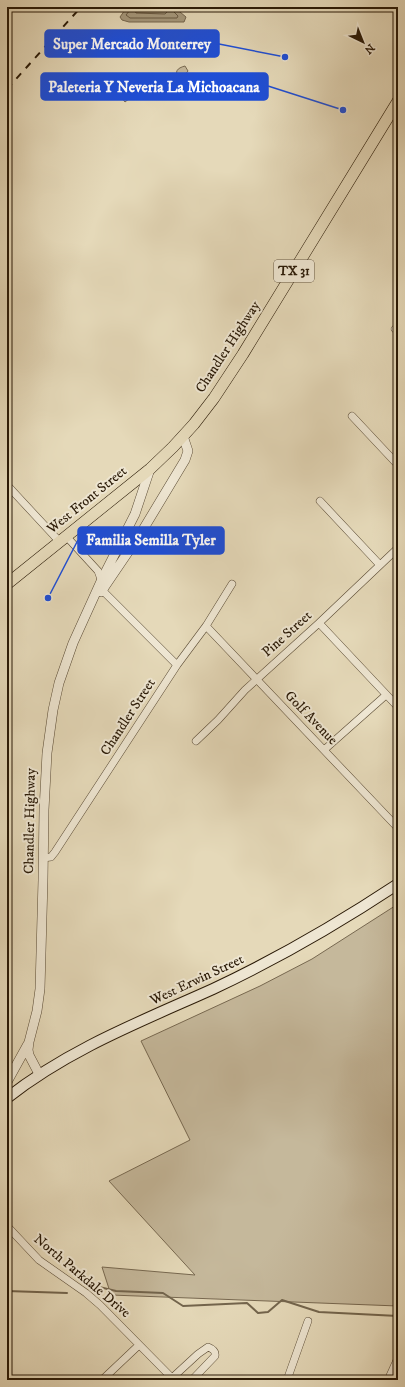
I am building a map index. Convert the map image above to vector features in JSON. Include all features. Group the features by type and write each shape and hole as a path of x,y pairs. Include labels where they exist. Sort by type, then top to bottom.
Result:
{"main road":[{"name":"Chandler Highway","path":"183,436 230,375 398,101"},
{"name":"West Front Street","path":"7,584 150,469 183,436"},
{"name":"West Erwin Street","path":"7,1098 39,1074 92,1044 267,962 334,924 398,884"}],"street":[{"path":"352,416 398,465"},
{"name":"Chandler Highway","path":"101,585 142,533 186,460 188,451 183,436"},
{"name":"Chandler Highway","path":"7,1082 29,1042 36,1018 40,989 47,754 54,701 73,643 135,514 150,469"},
{"path":"7,485 98,571 101,585 177,665"},
{"path":"320,500 380,565"},
{"name":"Pine Street","path":"196,741 218,720 245,690 319,623 398,548"},
{"name":"Chandler Street","path":"43,858 51,857 55,852 177,665 206,626 232,584"},
{"path":"319,623 398,707"},
{"name":"Golf Avenue","path":"206,626 398,828"},
{"path":"324,750 386,695"},
{"name":"Chandler Highway","path":"29,1042 29,1055 39,1074"},
{"name":"North Parkdale Drive","path":"7,1226 39,1260 96,1301 173,1379"},
{"path":"287,1380 308,1321"},
{"path":"102,1380 139,1345"},
{"path":"173,1379 198,1354 208,1347 215,1351 215,1356 192,1380"},
{"path":"388,1380 395,1371 398,1358"}],"shaded area":[{"path":"185,66 188,71 183,80 177,76 177,70"},
{"path":"126,84 135,94 125,102 117,92"},
{"path":"398,904 398,1306 111,1295 102,1267 195,1275 109,1181 190,1140 141,1041 260,986 312,959"}],"water":[{"path":"127,7 174,7 186,17 184,22 129,22 122,20 120,17"}],"waterway":[{"path":"95,1286 116,1291 163,1293 183,1306 247,1303 258,1313 268,1312 282,1300 319,1312 398,1316"},
{"path":"7,1291 67,1293"}],"railway":[{"path":"7,89 81,7"}],"place":[{"name":"Super Mercado Monterrey","path":"285,57"},
{"name":"Paleteria Y Neveria La Michoacana","path":"343,110"},
{"name":"Familia Semilla Tyler","path":"48,598"}]}
